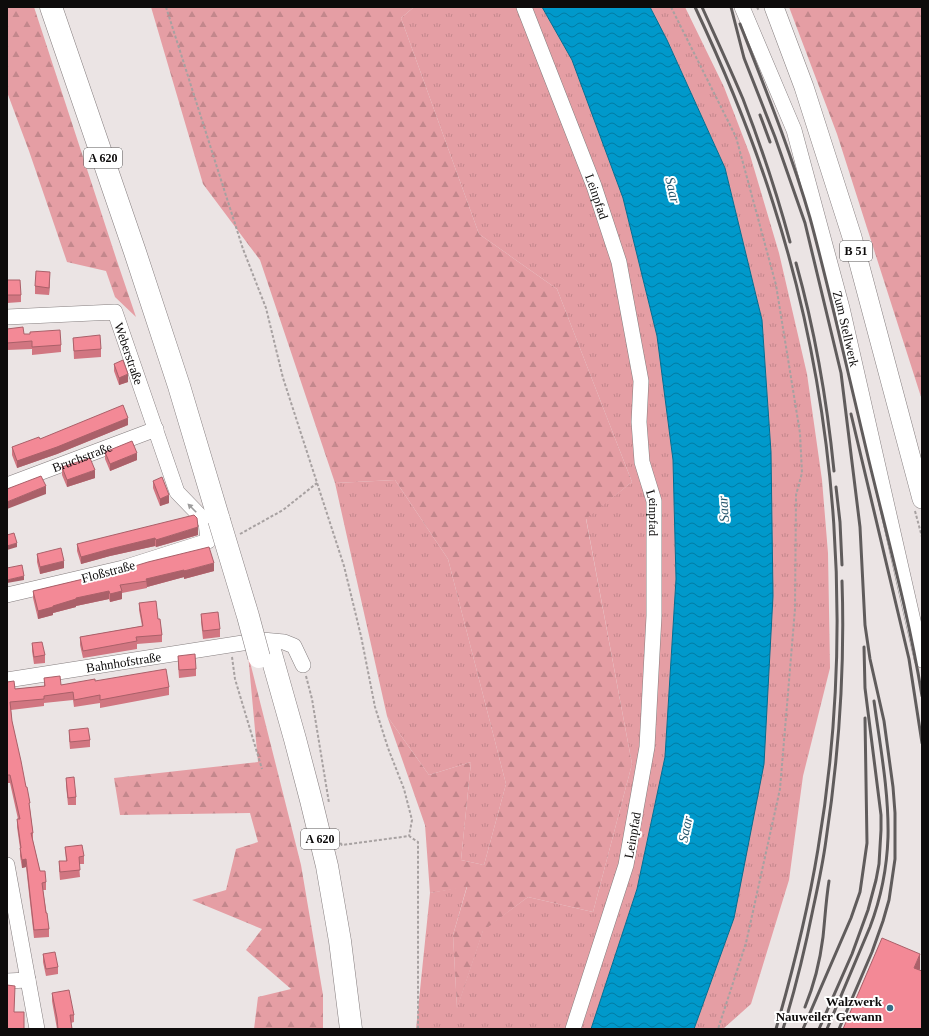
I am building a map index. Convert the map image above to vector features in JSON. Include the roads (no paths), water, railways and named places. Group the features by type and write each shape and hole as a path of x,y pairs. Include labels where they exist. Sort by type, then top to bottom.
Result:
{"highway":[{"name":"A 620","path":"50,7 179,386 232,523"},
{"name":"A 620","path":"65,7 148,248 192,384 232,523 264,650 313,869 326,942 338,1029"},
{"name":"A 620","path":"264,650 296,739 327,866 340,940 351,1029"}],"main road":[{"name":"B 51","path":"774,7 804,87 852,237 922,499"}],"street":[{"name":"Leinpfad","path":"524,7 594,186 619,262 641,381 639,422 642,462 654,501 654,616 647,747 626,865 573,1029"},
{"name":"Zum Stellwerk","path":"742,7 794,130 842,308 922,660"},
{"name":"Weberstraße","path":"7,317 115,312 156,429"},
{"name":"Bruchstraße","path":"7,485 156,429"},
{"name":"Floßstraße","path":"7,595 123,568 208,541 206,522 177,492 156,429"},
{"path":"231,538 264,650"},
{"name":"Bahnhofstraße","path":"7,680 235,644 264,650 284,642 294,646 303,665"},
{"path":"7,865 12,925 28,980 37,1029"},
{"path":"7,981 28,980"}],"water":[{"name":"Saar","path":"542,7 650,7 667,40 725,168 762,320 771,452 773,596 764,764 734,918 694,1029 591,1029 637,889 665,757 676,579 673,460 657,336 623,198 572,60"}],"railway":[{"path":"695,7 717,55 747,128 773,203 795,281 813,361 826,442 834,523 837,605 835,687 829,769 810,895 776,1029"},
{"path":"702,7 750,117 774,188 790,242"},
{"path":"731,7 744,58 775,137 805,223 841,373 860,527 865,625 870,659 884,721 893,787 895,813 895,859 889,900 872,952 839,1029"},
{"path":"740,24 786,144 810,218 897,576 911,636 922,696"},
{"path":"760,115 770,142"},
{"path":"796,263 820,366 834,471"},
{"path":"851,414 909,659 922,743"},
{"path":"836,487 840,522 842,565"},
{"path":"783,1029 796,984 810,924 822,866 831,808 838,743 842,679 842,581"},
{"path":"819,1029 852,954 868,910 879,864 881,815 865,688 864,647"},
{"path":"827,1029 870,927 885,871 888,837 887,803 884,769 874,701"},
{"path":"803,1029 851,918 860,892 867,843 865,718"},
{"path":"805,1007 814,982 820,955 829,881"}],"place":[{"name":"Walzwerk Nauweiler Gewann","path":"890,1008"}]}
